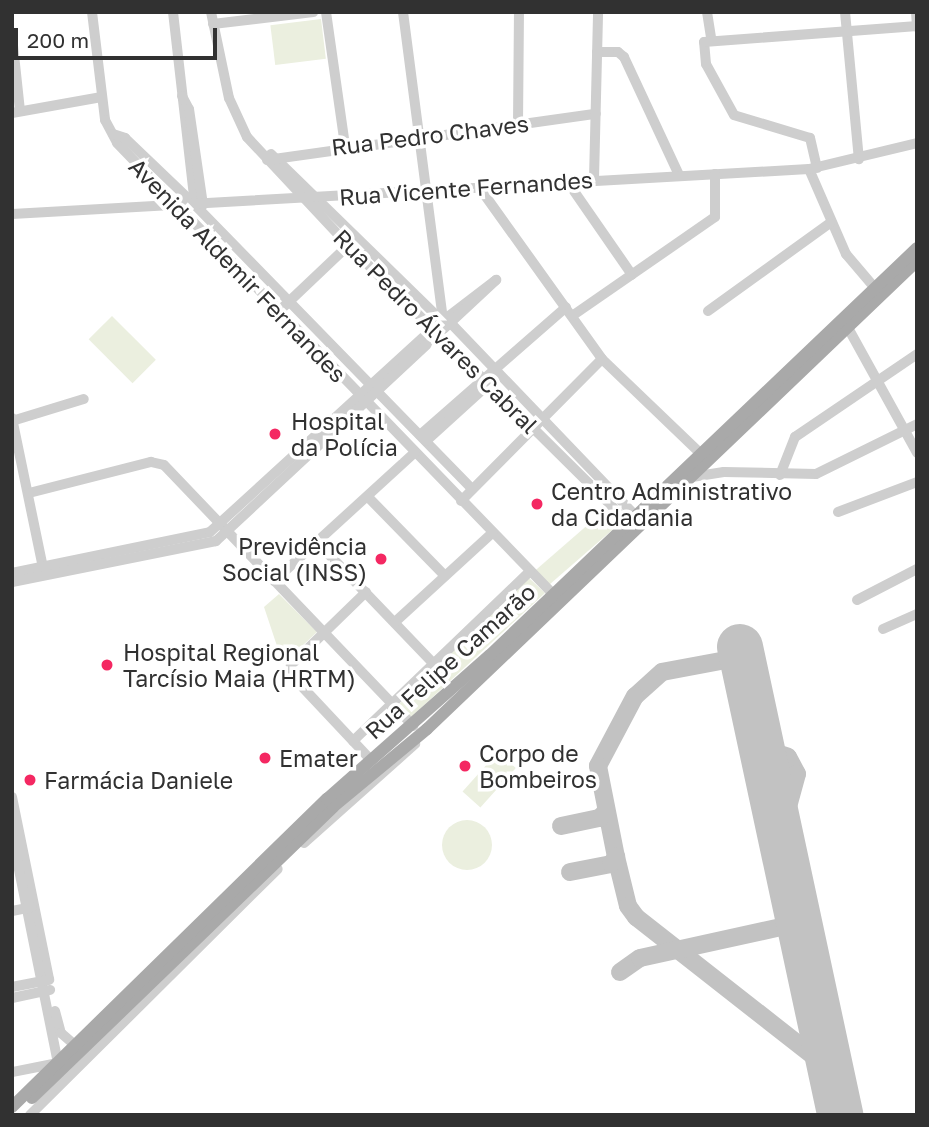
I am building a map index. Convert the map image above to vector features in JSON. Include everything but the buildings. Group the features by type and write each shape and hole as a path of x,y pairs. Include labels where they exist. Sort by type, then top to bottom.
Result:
{"main road":[{"name":"Rua Felipe Camarão","path":"507,646 554,595 633,519 769,400 847,326 878,291 886,277 917,248"},
{"name":"Rua Felipe Camarão","path":"12,1107 371,760 418,729 687,479 706,454 818,339 917,261"},
{"path":"816,355 807,362 803,358 818,339"},
{"path":"769,400 792,371 781,374"},
{"name":"Rua Felipe Camarão","path":"14,1115 354,789 410,743 418,729"},
{"path":"354,789 377,767 371,760"},
{"path":"47,1086 79,1055 75,1045"}],"street":[{"path":"12,36 16,112 102,97 92,12"},
{"path":"173,12 181,96 199,205"},
{"name":"Rua Pedro Álvares Cabral","path":"211,12 229,98 239,124 352,242 441,326 498,370 538,424"},
{"path":"214,24 256,16 313,12"},
{"path":"326,12 345,146"},
{"name":"Rua Pedro Álvares Cabral","path":"403,12 441,326 485,383 538,424 633,519"},
{"path":"518,124 519,12"},
{"path":"594,179 598,12"},
{"path":"707,12 706,64 734,115 810,138 813,168 830,223 846,254 878,291"},
{"path":"845,12 859,159"},
{"path":"707,41 917,27 916,12"},
{"path":"597,52 618,52 624,57 679,175"},
{"name":"Avenida Aldemir Fernandes","path":"102,97 105,120 113,134 178,206 277,313 554,595"},
{"name":"Rua Pedro Chaves","path":"270,157 596,114"},
{"path":"113,134 125,138 199,205 472,489"},
{"name":"Rua Vicente Fernandes","path":"12,214 813,168 917,144"},
{"path":"572,316 718,214 715,174"},
{"path":"567,181 632,275"},
{"path":"480,187 603,359 724,472"},
{"path":"708,311 830,223"},
{"path":"277,313 352,242"},
{"path":"12,582 44,572 213,536 366,404 374,389 441,326 496,280 441,326"},
{"path":"423,438 566,307"},
{"path":"847,326 912,427 917,453"},
{"path":"780,475 795,437 917,354"},
{"path":"461,501 603,359"},
{"path":"223,527 358,396 374,389"},
{"path":"44,572 14,418 84,399"},
{"path":"687,479 724,472 780,475 824,471 912,427"},
{"path":"274,581 414,453"},
{"path":"29,493 150,462 164,465 418,729"},
{"path":"838,512 917,482"},
{"path":"368,497 445,576"},
{"path":"395,622 492,533"},
{"path":"316,541 434,664"},
{"path":"858,600 917,569"},
{"path":"353,741 530,571"},
{"path":"12,573 44,572"},
{"path":"366,592 291,666 293,677 371,760"},
{"path":"883,629 917,614"},
{"name":"Rua Felipe Camarão","path":"30,1115 418,729"},
{"path":"12,797 30,907"},
{"path":"12,835 47,986 58,1062 12,1072"},
{"path":"12,911 30,907"},
{"path":"47,986 61,1034 75,1045"},
{"path":"12,987 47,986"},
{"path":"12,998 47,986"}],"green space":[{"path":"321,19 326,59 275,65 270,25"},
{"path":"112,316 156,360 133,383 89,339"},
{"path":"606,509 619,524 549,585 536,570"},
{"path":"528,577 545,593 409,719 397,706"},
{"path":"279,594 317,632 283,664 264,607"},
{"path":"498,752 516,768 480,807 463,791"},
{"path":"467,820 484,828 492,845 484,862 467,870 450,862 442,845 450,828"}],"taxiway":[{"path":"742,657 662,672 635,696 598,766 616,857 628,906 636,917 830,1069"},
{"path":"761,748 788,757 797,774 780,836"},
{"path":"561,826 600,818 606,811"},
{"path":"570,872 611,864 616,857"},
{"path":"786,926 796,911"},
{"path":"620,972 640,958 786,926 802,938"}],"runway":[{"path":"740,647 840,1115"}],"place":[{"name":"Hospital da Polícia","path":"275,434"},
{"name":"Centro Administrativo da Cidadania","path":"537,504"},
{"name":"Previdência Social (INSS)","path":"381,559"},
{"name":"Hospital Regional Tarcísio Maia (HRTM)","path":"107,665"},
{"name":"Emater","path":"265,758"},
{"name":"Corpo de Bombeiros","path":"465,766"},
{"name":"Farmácia Daniele","path":"30,780"}]}
